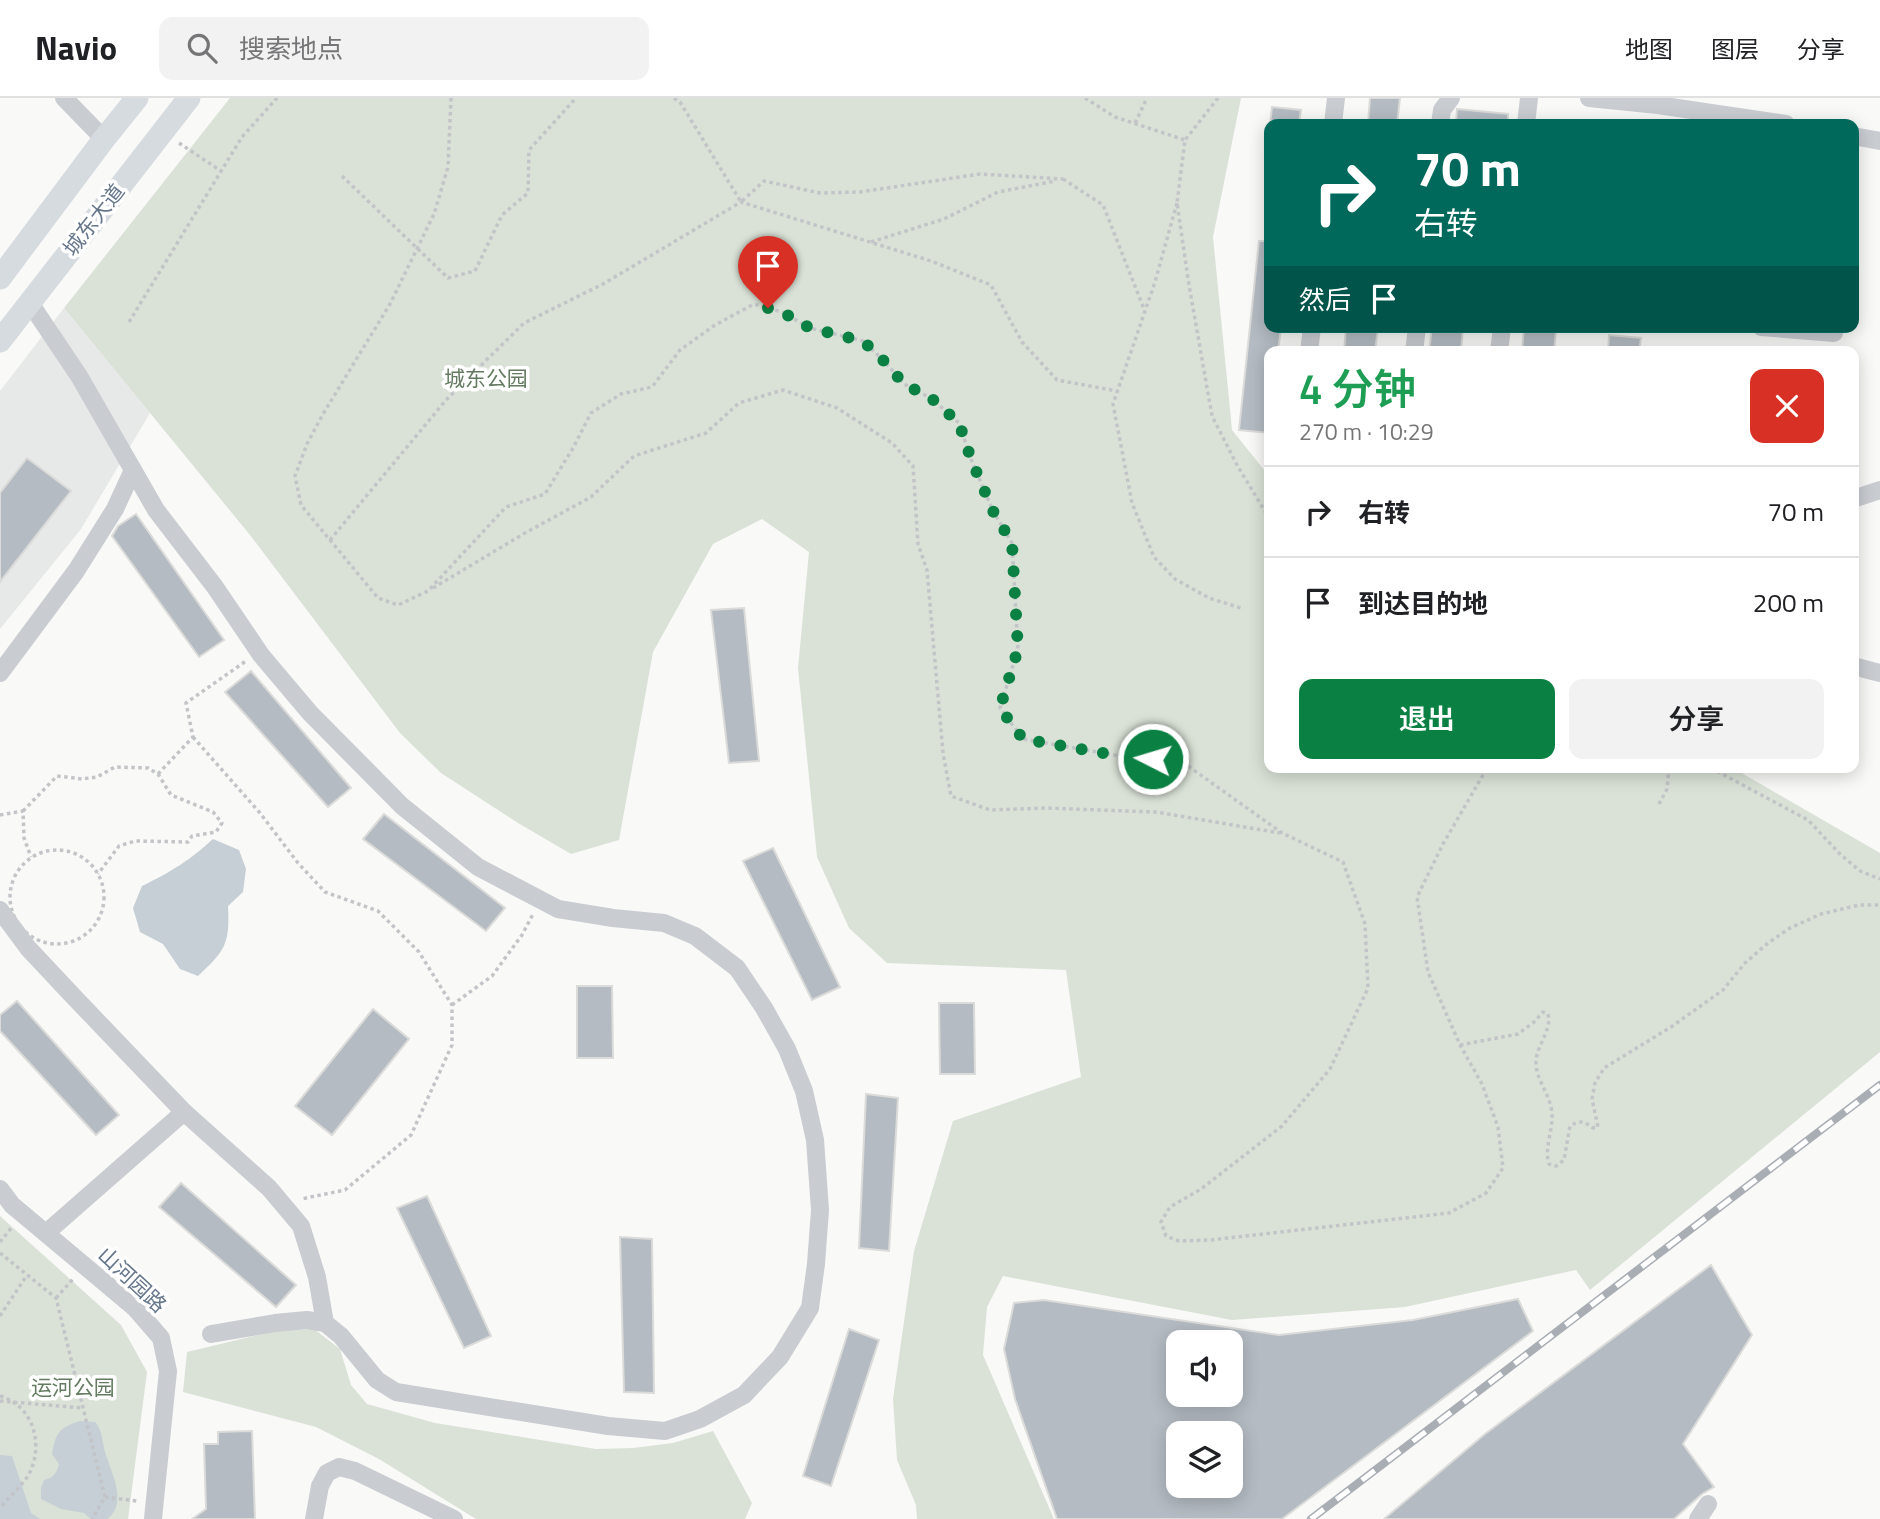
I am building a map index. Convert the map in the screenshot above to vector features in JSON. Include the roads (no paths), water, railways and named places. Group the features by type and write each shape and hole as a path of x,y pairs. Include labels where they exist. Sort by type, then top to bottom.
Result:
{"main road":[{"name":"城东大道","path":"0,278 137,98"},
{"name":"城东大道","path":"0,341 189,98"}],"street":[{"path":"64,98 104,139"},
{"path":"1334,119 1336,98"},
{"path":"1441,119 1442,110 1451,98"},
{"path":"1527,119 1529,98"},
{"path":"1589,98 1752,119"},
{"path":"1859,138 1880,141"},
{"path":"30,303 79,376 156,510 215,587 259,651 310,713 401,806 478,867 558,909 664,923 695,936 737,968 787,1049 804,1091 815,1140 820,1210 810,1308 780,1357 744,1395 700,1419 665,1431 608,1426 396,1392 377,1380 341,1336 325,1323 307,1320 275,1323 211,1334"},
{"path":"0,673 76,571 115,509 133,470"},
{"path":"1859,497 1880,490"},
{"path":"1859,668 1880,673"},
{"path":"0,911 37,958 184,1112 269,1188 301,1226 317,1277 325,1323"},
{"path":"46,1233 184,1112"},
{"name":"山河园路","path":"0,1189 12,1205 135,1308 161,1338 168,1371 154,1511"},
{"path":"314,1519 320,1486 327,1473 339,1467 355,1471 454,1519"}],"railway":[{"path":"1311,1519 1880,1085"}],"park label":[{"name":"城东公园","path":"486,379"},
{"name":"运河公园","path":"73,1388"}]}
